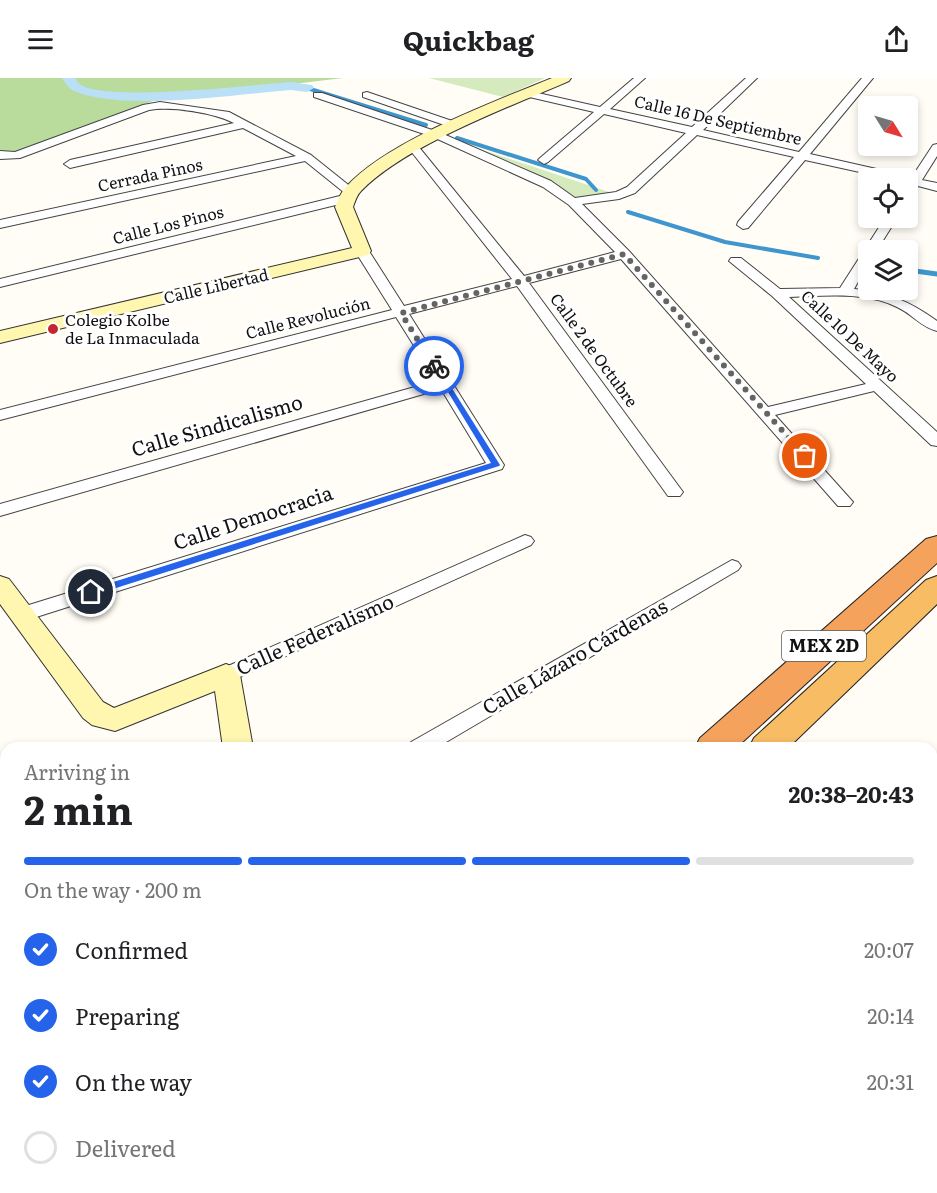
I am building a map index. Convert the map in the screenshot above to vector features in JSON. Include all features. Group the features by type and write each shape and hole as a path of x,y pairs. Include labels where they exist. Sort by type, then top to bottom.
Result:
{"highway":[{"name":"MEX 2D","path":"720,742 937,546"},
{"name":"MEX 2D","path":"772,742 937,587"}],"main road":[{"path":"362,251 344,207 347,195 375,169 437,135 564,78"},
{"name":"Calle Libertad","path":"0,337 362,251"},
{"path":"0,585 23,614"},
{"name":"Calle Federalismo","path":"23,614 93,710 102,717 115,720 226,675"},
{"path":"226,675 237,742"}],"street":[{"path":"544,160 640,78"},
{"path":"573,202 631,190 752,78"},
{"path":"744,225 868,78"},
{"name":"Calle 16 De Septiembre","path":"529,94 858,168"},
{"path":"318,95 437,135 547,184 573,202 624,254 844,502"},
{"path":"367,95 457,126"},
{"path":"0,155 16,156 147,107 160,105 215,111 246,124 307,157 347,195"},
{"path":"70,164 246,124"},
{"path":"918,174 937,147"},
{"name":"Calle 2 de Octubre","path":"414,148 520,280 674,492"},
{"name":"Cerrada Pinos","path":"0,224 307,157"},
{"path":"918,186 937,187"},
{"name":"Calle Los Pinos","path":"0,283 347,195"},
{"path":"362,251 445,383"},
{"name":"Calle Revolución","path":"0,415 624,254"},
{"name":"Calle 10 De Mayo","path":"736,261 777,293 937,441"},
{"path":"844,293 858,271"},
{"path":"777,293 844,293 890,299 901,303 937,327"},
{"name":"Calle Democracia","path":"23,614 496,465 445,383"},
{"name":"Calle Sindicalismo","path":"0,510 445,383"},
{"path":"766,412 877,386"},
{"name":"Calle Federalismo","path":"226,675 525,541"},
{"name":"Calle Lázaro Cárdenas","path":"429,742 732,566"}],"green space":[{"path":"0,78 343,78 153,101 0,160"},
{"path":"429,78 545,78 503,97"},
{"path":"444,137 621,196 577,203"}],"waterway":[{"path":"68,78 76,88 111,96 156,96 291,86 307,88"},
{"path":"307,88 426,125"},
{"path":"457,138 586,179 596,190"},
{"path":"628,212 725,242 818,258"},
{"path":"918,271 937,274"}],"way so far":[{"path":"434,366 401,313 624,254 805,456"}],"place":[{"name":"Colegio Kolbe de La Inmaculada","path":"53,329"}],"route":[{"path":"91,592 496,465 434,366"}]}
